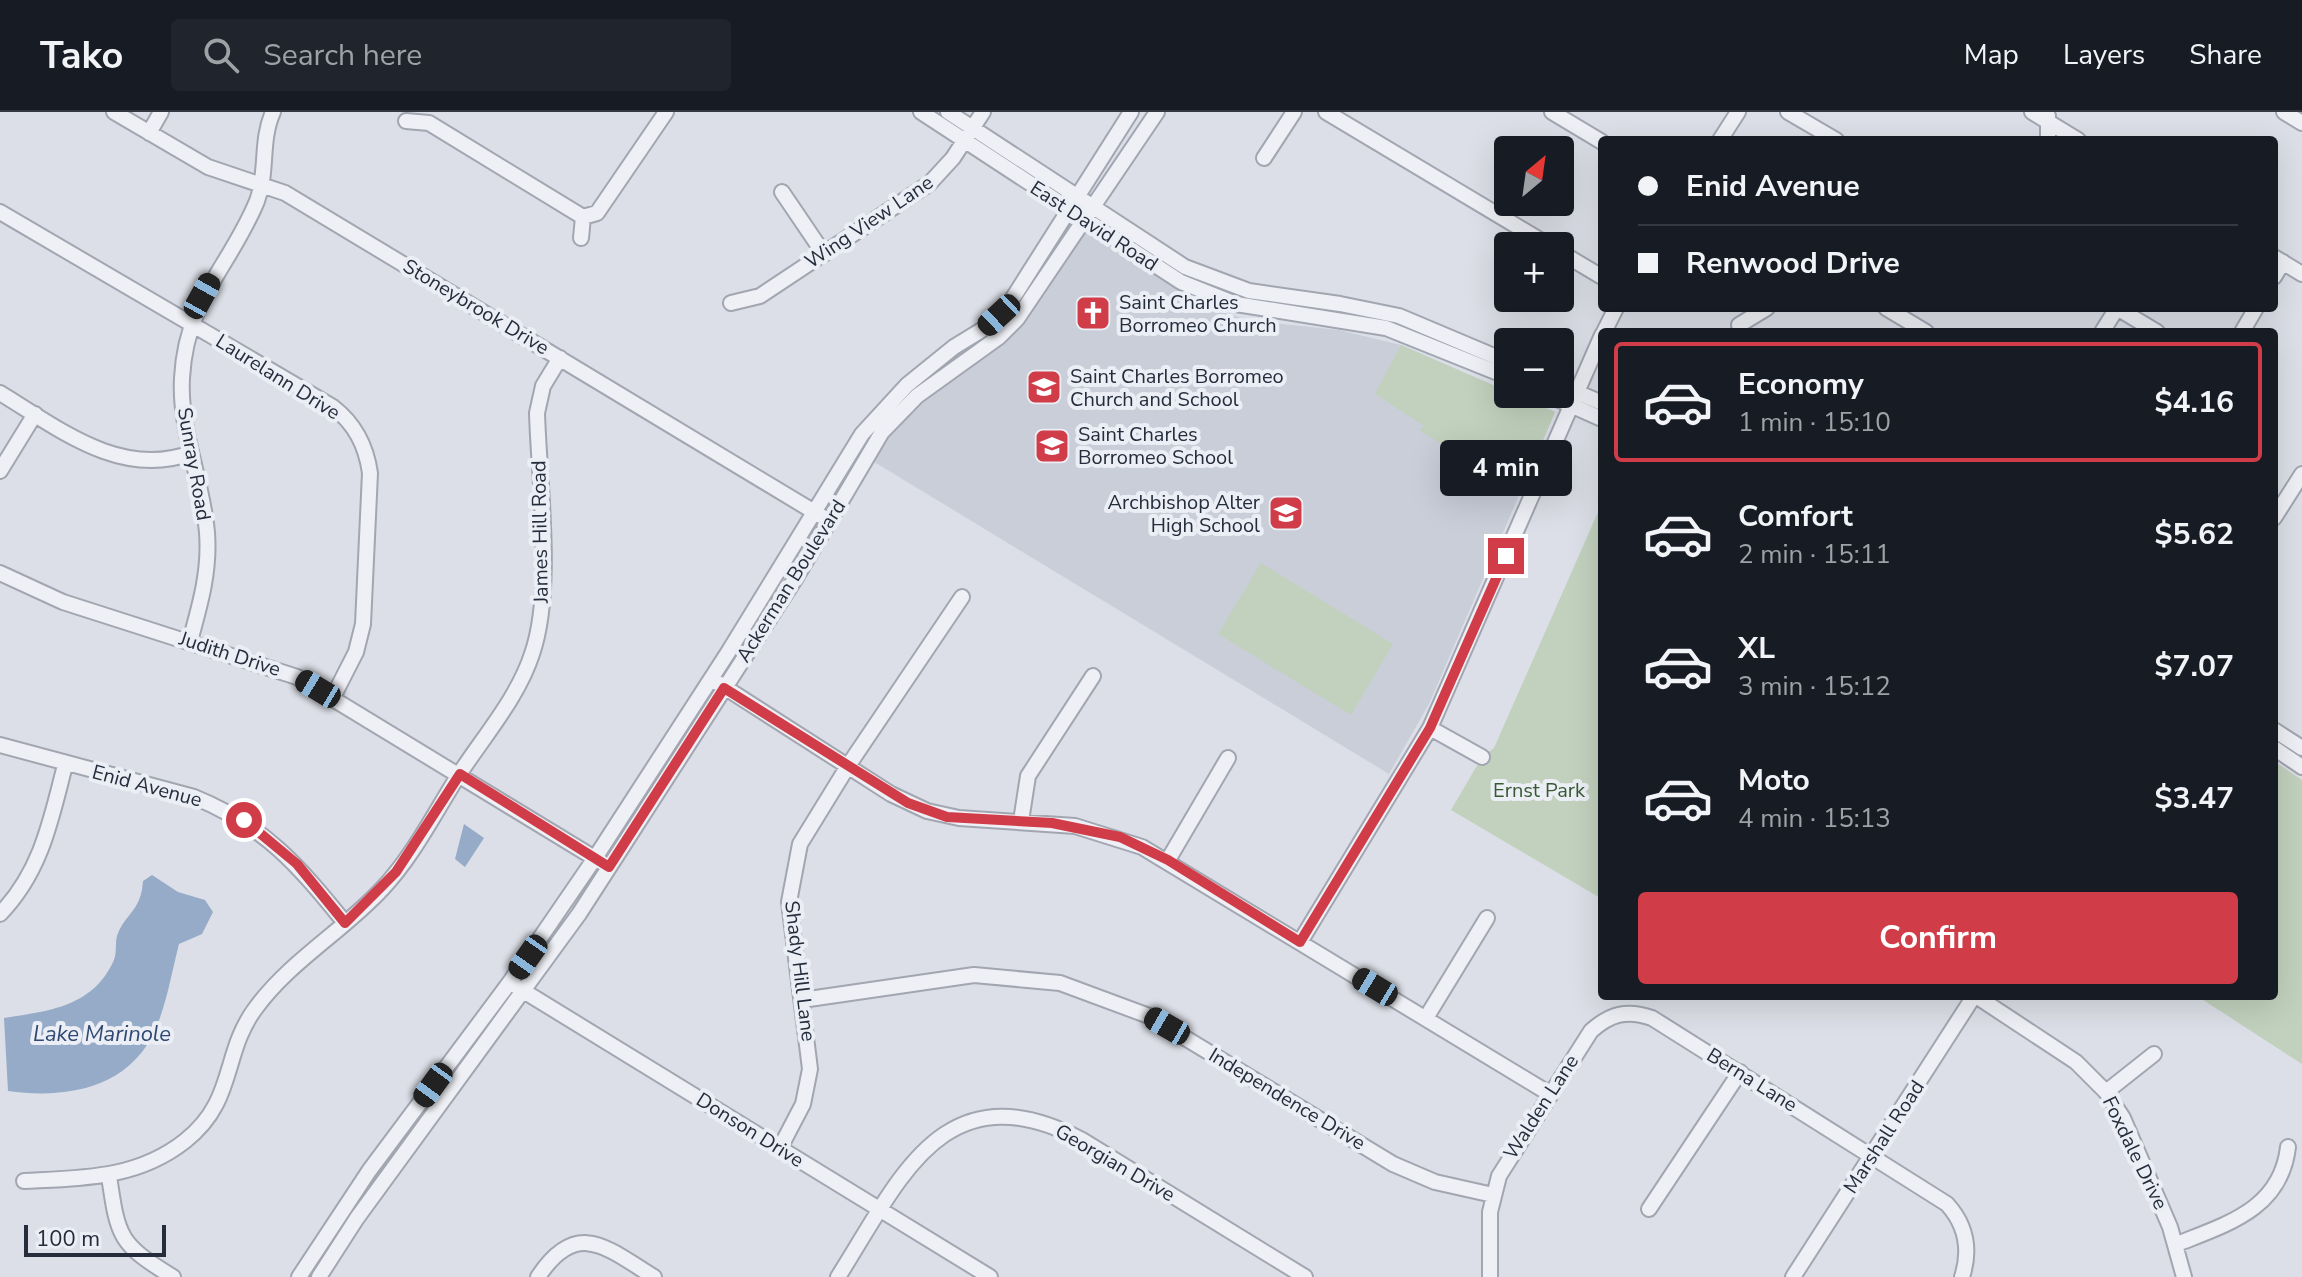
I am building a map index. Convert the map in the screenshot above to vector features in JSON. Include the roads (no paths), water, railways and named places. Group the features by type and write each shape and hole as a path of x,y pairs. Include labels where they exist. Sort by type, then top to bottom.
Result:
{"street":[{"name":"Stoneybrook Drive","path":"114,112 208,167 285,193 829,520"},
{"path":"149,133 161,112"},
{"name":"Sunray Road","path":"190,641 202,597 207,555 204,512 191,453 182,378 191,326 202,296 249,218 261,184 264,143 273,112"},
{"path":"406,121 429,123 583,217 597,213 666,112"},
{"name":"East David Road","path":"921,112 1077,196 1185,267 1216,281 1264,294 1399,316 1494,356"},
{"name":"East David Road","path":"948,112 968,135 1070,211 1146,261 1210,295 1265,310 1348,319 1386,328 1494,371"},
{"name":"Wing View Lane","path":"731,303 760,296 930,183 983,112"},
{"name":"Ackerman Boulevard","path":"299,1277 369,1171 510,982 595,858 711,679 836,473 882,409 954,347 999,315 1070,211 1131,112"},
{"name":"Ackerman Boulevard","path":"319,1277 379,1187 524,991 609,867 882,432 917,396 1008,330 1157,112"},
{"path":"1264,158 1294,112"},
{"path":"1326,112 1527,232"},
{"path":"1552,112 1598,140"},
{"path":"1723,136 1738,112"},
{"path":"1788,112 1829,136"},
{"path":"2032,112 2048,117 2073,136"},
{"path":"2284,112 2302,123"},
{"path":"782,192 824,254"},
{"name":"Laurelann Drive","path":"0,212 333,407 353,426 365,449 370,486 363,624 356,652 333,697"},
{"path":"581,238 583,217"},
{"path":"1574,260 1598,275"},
{"path":"2278,260 2302,274"},
{"path":"1739,325 1760,312"},
{"path":"1891,312 1909,328"},
{"path":"2124,312 2150,328"},
{"path":"1574,399 1598,345"},
{"name":"James Hill Road","path":"24,1181 109,1176 152,1162 201,1127 221,1098 238,1041 252,1013 285,974 345,923 396,872 514,693 538,632 543,589 537,413 543,386 560,358"},
{"path":"0,393 109,455 148,460 191,453"},
{"path":"1574,399 1598,402"},
{"path":"1574,399 1598,416"},
{"path":"1300,942 1430,728 1570,408"},
{"path":"0,471 35,414"},
{"path":"2278,512 2302,474"},
{"name":"Judith Drive","path":"0,573 63,602 272,667 333,697 609,867"},
{"name":"Shady Hill Lane","path":"780,1148 797,1120 808,1087 810,1051 790,926 790,883 800,844 848,766 962,597"},
{"path":"1021,821 1028,776 1093,676"},
{"path":"711,679 891,794 927,811 959,818 1021,821 1100,831 1168,860 1550,1094"},
{"path":"1430,728 1482,757"},
{"path":"2278,733 2302,748"},
{"name":"Enid Avenue","path":"0,745 65,765 194,797 244,820 297,864 345,923"},
{"path":"2278,751 2302,767"},
{"path":"1168,860 1228,758"},
{"path":"0,914 19,893 38,860 65,765"},
{"path":"1426,1018 1487,918"},
{"name":"Independence Drive","path":"802,1000 974,975 1036,979 1091,992 1149,1016 1413,1174 1493,1195"},
{"name":"Donson Drive","path":"510,982 990,1277"},
{"name":"Marshall Road","path":"1793,1277 1972,1000"},
{"name":"Foxdale Drive","path":"1981,1000 2076,1062 2106,1092 2123,1118 2177,1244 2184,1277"},
{"name":"Berna Lane","path":"1629,1012 1652,1018 1941,1199 1955,1213 1966,1238 1962,1277"},
{"name":"Walden Lane","path":"1490,1277 1493,1195 1507,1159 1591,1031 1611,1016 1629,1012"},
{"path":"2106,1092 2154,1054"},
{"path":"1649,1209 1740,1072"},
{"name":"Georgian Drive","path":"838,1277 915,1157 940,1136 972,1122 1023,1118 1044,1122 1082,1140 1305,1277"},
{"path":"2177,1244 2238,1220 2264,1202 2279,1180 2288,1147"},
{"path":"109,1176 122,1237 139,1256 173,1277"},
{"path":"538,1277 558,1250 585,1242 609,1250 654,1277"}],"water":[{"path":"464,824 484,838 465,867 455,859"},
{"name":"Lake Marinole","path":"152,875 178,892 205,900 213,912 202,934 179,944 160,1018 145,1049 113,1077 94,1085 52,1093 8,1091 4,1018 68,1004 94,988 114,960 117,936 136,906 143,881"}],"place":[{"name":"Saint Charles Borromeo Church","path":"1093,313"},
{"name":"Saint Charles Borromeo Church and School","path":"1044,387"},
{"name":"Saint Charles Borromeo School","path":"1052,446"},
{"name":"Archbishop Alter High School","path":"1286,513"}],"park label":[{"name":"Ernst Park","path":"1539,790"}]}
